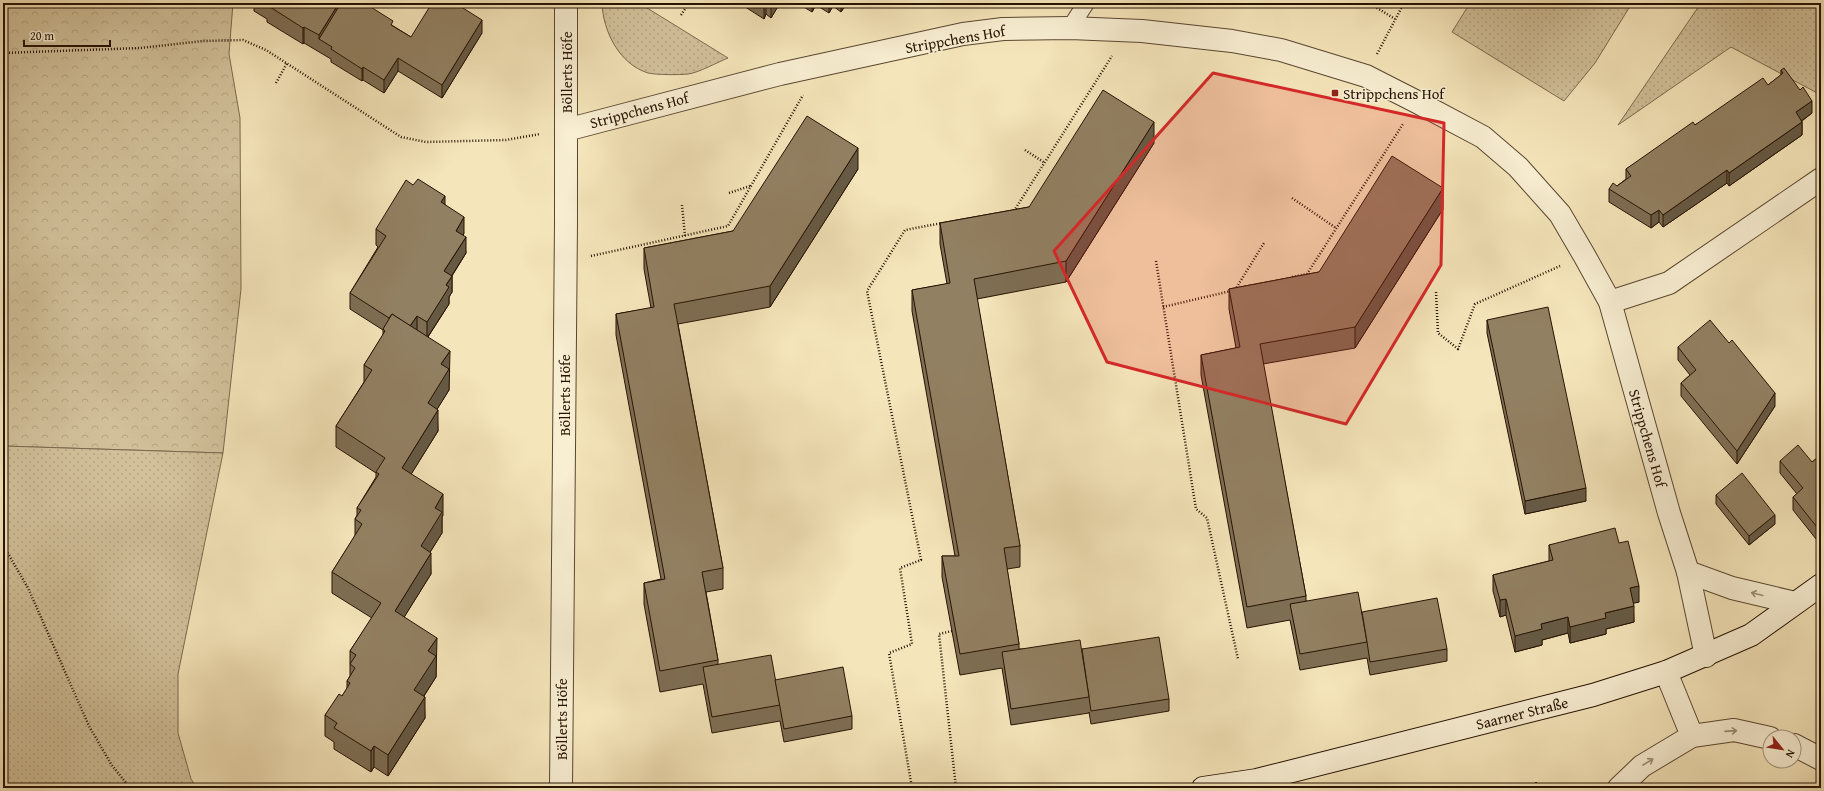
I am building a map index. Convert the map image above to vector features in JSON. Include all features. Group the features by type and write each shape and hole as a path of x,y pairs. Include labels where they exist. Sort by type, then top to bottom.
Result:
{"street":[{"name":"Böllerts Höfe","path":"560,788 566,3"},
{"name":"Strippchens Hof","path":"566,130 720,89 820,65 964,34 1003,29 1070,28 1128,30 1232,41 1281,50 1366,76 1483,137 1518,167 1560,214 1610,302 1669,513 1688,572 1706,656"},
{"path":"1610,302 1670,283 1821,179"},
{"path":"1688,572 1732,588 1795,603"},
{"name":"Saarner Straße","path":"1203,788 1264,778 1593,695 1666,672 1706,656 1751,635 1821,585"},
{"path":"1666,672 1692,736"},
{"path":"1619,788 1642,766 1692,736 1734,730 1762,736"},
{"path":"1802,749 1821,759"}],"lane":[{"path":"1070,28 1086,3"}],"path":[{"path":"681,15 688,3"},
{"path":"1369,3 1395,19"},
{"path":"1366,76 1404,3"},
{"path":"1008,212 1015,210 1128,30"},
{"path":"3,53 140,48 203,41 243,40 266,50 400,137 426,142 506,140 566,130"},
{"path":"276,82 287,63"},
{"path":"565,262 728,226 820,65"},
{"path":"1285,279 1307,274 1417,102"},
{"path":"1025,150 1045,163"},
{"path":"728,193 751,186"},
{"path":"1292,198 1336,228"},
{"path":"682,205 685,236"},
{"path":"912,788 889,653 912,644 900,568 921,560 867,291 906,230 948,222"},
{"path":"1234,291 1264,244"},
{"path":"1436,292 1438,333 1458,349 1475,304 1584,255"},
{"path":"1156,261 1196,509 1207,518 1238,659"},
{"path":"1163,307 1242,289"},
{"path":"3,545 28,588 89,726 111,764 130,788"},
{"path":"952,631 939,634 956,788"}],"highlighted area":[{"path":"1213,73 1444,123 1441,265 1346,424 1107,362 1054,251"}],"green space":[{"path":"3,3 233,3 229,54 240,118 241,289 223,453 3,446"},
{"path":"602,3 639,3 728,58 702,70 688,74 652,74 638,69 621,54 614,45 609,35 603,14"},
{"path":"1470,3 1632,3 1595,63 1564,101 1452,32"},
{"path":"1701,3 1821,3 1821,95 1731,47 1618,125"},
{"path":"3,446 223,453 178,674 178,733 191,779 197,788 3,788"}],"building":[{"path":"267,3 339,3 319,35 304,27 303,28 267,5"},
{"path":"341,3 356,3 363,8 366,4 393,21 391,25 411,37 432,3 455,3 482,20 442,85 398,58 384,80 363,67 362,69 331,49 332,47 319,39"},
{"path":"1784,68 1800,90 1803,87 1812,101 1796,112 1802,122 1729,173 1727,170 1663,215 1659,210 1651,215 1609,189 1613,183 1617,186 1631,176 1626,169 1693,122 1695,125 1763,78 1768,85 1783,73 1781,70"},
{"path":"1103,90 1154,122 1066,261 974,279 1020,546 1004,548 1019,644 960,654 942,556 959,556 912,290 950,283 940,223 1029,207"},
{"path":"807,116 858,148 770,286 674,304 723,568 702,572 718,660 660,671 644,583 665,579 616,314 654,307 644,248 733,231"},
{"path":"1392,156 1443,188 1355,327 1260,344 1306,596 1247,607 1201,355 1240,347 1229,289 1319,272"},
{"path":"418,179 445,196 441,202 464,217 456,231 466,237 444,271 452,276 446,285 449,287 427,322 417,316 410,326 392,314 389,318 350,293 386,236 376,229 406,180 413,185"},
{"path":"1548,307 1586,488 1525,501 1487,320"},
{"path":"392,314 450,351 441,364 449,369 428,403 438,410 402,468 443,494 435,508 442,512 421,546 431,553 395,611 437,638 428,651 436,656 414,690 425,697 388,755 374,746 371,751 334,728 337,723 325,715 339,694 342,696 350,683 347,681 355,668 350,664 356,655 350,651 381,603 332,572 362,524 355,519 361,510 357,508 379,474 376,472 385,458 336,426 372,370 364,365 385,331 383,329"},
{"path":"1710,320 1729,343 1732,340 1775,393 1737,451 1681,383 1696,370 1678,347"},
{"path":"1798,445 1812,462 1821,455 1820,531 1793,497 1803,488 1780,461"},
{"path":"1742,473 1775,515 1749,536 1716,495"},
{"path":"1615,528 1619,543 1628,541 1639,586 1630,588 1634,606 1605,613 1606,618 1570,627 1568,617 1541,624 1542,629 1515,636 1506,599 1500,600 1493,575 1553,560 1549,545"},
{"path":"1358,592 1367,642 1300,654 1290,604"},
{"path":"1437,598 1447,649 1370,662 1362,612"},
{"path":"1159,637 1169,699 1091,711 1082,649"},
{"path":"1080,640 1089,697 1011,709 1002,652"},
{"path":"771,655 780,705 712,717 703,667"},
{"path":"843,667 852,716 784,729 775,680"},
{"path":"1536,782 1542,788 1531,788"}],"place":[{"name":"Strippchens Hof","path":"1335,93"}]}
